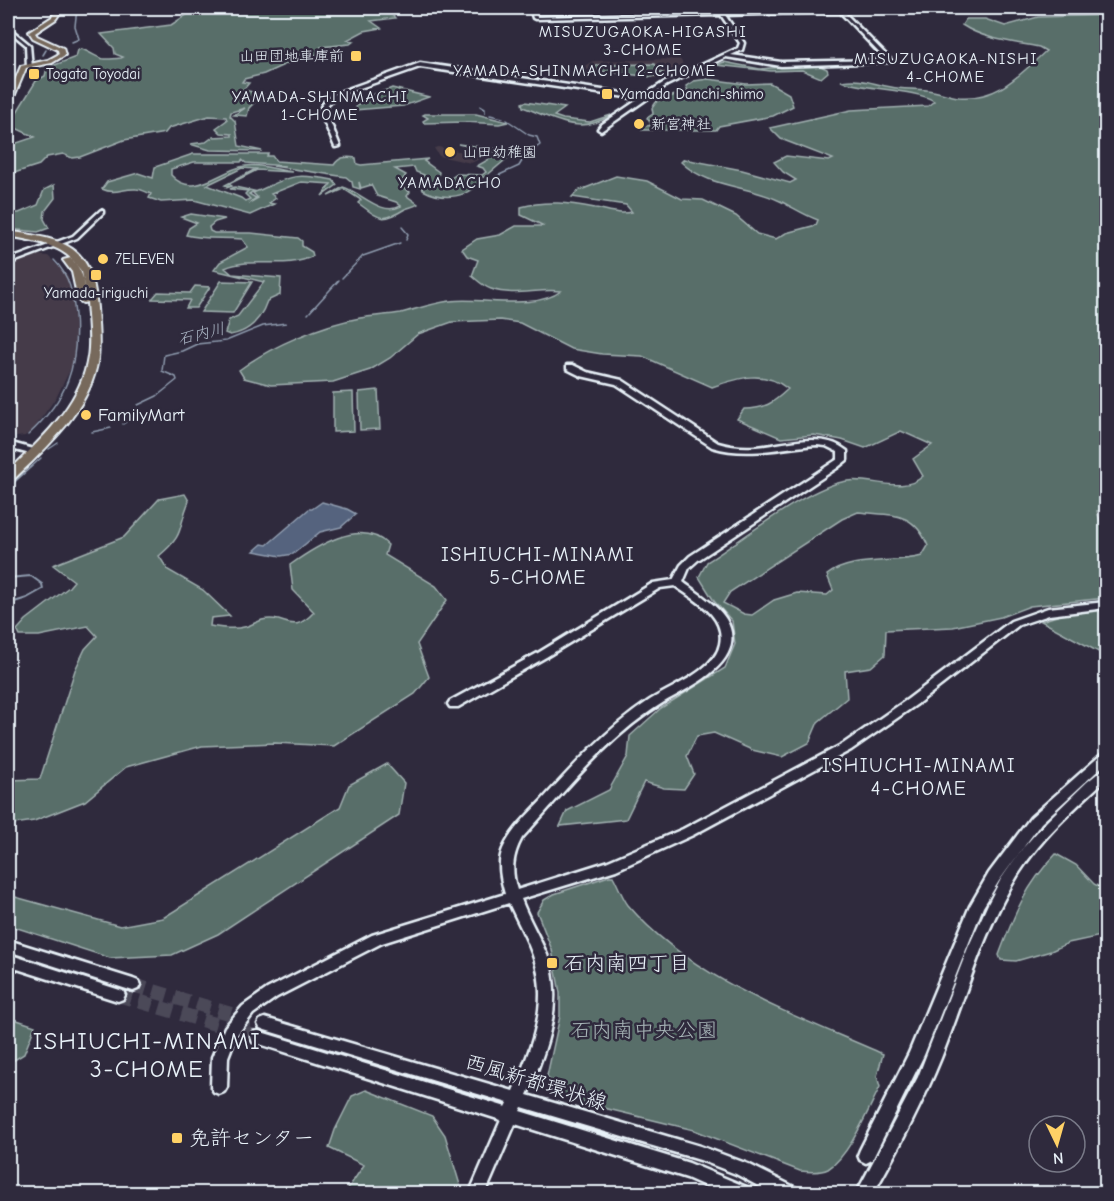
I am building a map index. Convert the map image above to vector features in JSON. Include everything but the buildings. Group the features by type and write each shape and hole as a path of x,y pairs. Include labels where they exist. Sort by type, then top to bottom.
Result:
{"main road":[{"path":"8,104 27,67 56,59 63,53 61,49 35,37 32,32 56,16 60,8"},
{"path":"8,113 22,90 27,67"},
{"path":"8,236 51,246 66,258 77,272 83,300 85,361 71,396 8,478"},
{"path":"8,466 30,451"}],"street":[{"path":"532,8 535,18 839,9 890,61 781,64 726,56"},
{"path":"602,129 603,126 665,84 740,50 743,44 717,8"},
{"path":"8,28 23,50 27,67"},
{"path":"337,146 324,114 327,102 341,93 420,65 643,98"},
{"path":"8,262 75,237 100,212"},
{"path":"570,367 584,374 619,382 715,445 726,449 742,450 817,442 843,451 842,460 834,466 694,558 685,567 677,583"},
{"path":"8,445 30,451"},
{"path":"454,704 542,655 657,585 677,583 710,606 721,619 726,641 722,655 702,674 659,699 623,726 517,835 506,856 508,882 539,952 547,993 542,1037 477,1194"},
{"path":"219,1087 218,1070 224,1044 239,1020 260,1001 341,956 377,939 611,866 653,849 809,768 882,724 1015,623 1059,609 1107,605"},
{"path":"866,1155 916,1055 977,906 994,877 1036,820 1107,757"},
{"path":"864,1194 904,1124 933,1059 990,912 1006,882 1036,840 1073,801 1107,773"},
{"path":"8,946 133,985"},
{"path":"8,960 118,995"},
{"name":"西風新都環状線","path":"743,1194 689,1171 510,1116 262,1031 517,1098 700,1153 742,1169 790,1194"}],"shaded area":[{"path":"680,59 687,71 663,79 579,69 593,61"},
{"name":"山田幼稚園","path":"434,148 484,157 471,163 439,156"},
{"path":"36,255 48,256 68,276 73,298 74,362 57,396 33,430 25,436 8,438 8,266"}],"green space":[{"path":"197,8 386,8 395,18 371,21 381,28 364,31 347,40 354,41 350,44 321,47 323,53 297,59 264,74 244,79 242,82 249,83 243,90 263,94 249,108 247,116 234,115 245,108 231,112 230,116 235,121 239,146 262,151 210,150 190,144 206,142 213,137 232,136 232,134 221,133 216,128 227,120 226,117 209,116 169,128 165,133 124,140 80,157 72,158 63,154 47,157 39,165 8,175 8,161 14,157 8,153 8,146 35,137 9,125 36,81 45,76 47,68 76,57 78,50 82,49 103,59 121,58 123,57 115,54 114,48 101,34 171,25"},
{"path":"1095,8 1106,8 1106,510 1097,511 1100,521 1106,523 1106,598 1030,606 1001,617 953,627 886,630 885,655 871,667 845,671 847,698 818,722 809,743 782,757 752,750 714,733 697,736 687,756 694,774 684,789 664,788 644,782 626,819 560,826 567,811 609,790 628,756 630,736 661,708 725,668 735,644 732,621 714,601 699,577 707,562 795,503 832,485 856,480 896,485 915,482 923,476 913,459 932,445 901,431 865,448 842,440 814,435 781,438 737,419 744,409 758,408 768,404 788,389 770,379 741,378 712,387 642,356 602,354 571,349 520,323 500,320 452,322 418,334 390,358 370,370 333,382 271,385 244,378 239,370 281,345 313,331 345,321 401,313 450,301 523,302 550,297 561,291 508,292 486,287 472,276 478,260 467,256 462,249 477,239 500,235 516,226 544,226 521,215 521,207 530,205 567,204 618,213 632,212 626,205 572,197 578,191 616,176 647,181 682,199 703,200 736,216 757,234 776,239 786,233 816,225 818,220 780,201 703,177 681,162 684,159 742,170 790,183 796,180 783,172 774,162 786,156 829,161 833,159 781,139 770,128 851,110 928,106 934,101 915,94 841,81 861,81 896,88 922,89 959,97 986,94 1017,77 1046,51 1039,47 980,34 962,25 966,19 985,19 1005,26 1038,17 1105,15","holes":["858,512 891,515 908,520 916,526 928,546 922,556 860,563 837,569 827,575 833,590 827,595 797,593 774,600 752,615 744,614 723,603 730,592 842,519"]},
{"path":"724,62 760,69 816,64 827,69 828,72 821,78 802,70 771,71 716,65"},
{"path":"655,64 658,71 663,73 652,77 592,70 598,65"},
{"path":"708,79 746,84 770,83 789,94 793,106 773,116 719,126 716,130 642,130 641,127 652,125 647,118 653,114 652,108 657,101 688,91 686,86 694,81"},
{"path":"392,88 429,97 403,106 355,110 365,98"},
{"path":"522,103 565,108 554,116 563,119 590,122 611,115 599,121 578,125 556,120 523,107"},
{"path":"476,114 508,122 499,124 424,123 423,121 428,118 423,115"},
{"path":"458,144 505,150 511,155 485,177 481,177 471,190 448,197 423,190 421,184 424,175 416,172 414,167 395,169 406,175 401,182 402,187 410,192 407,196 418,204 385,218 358,203 361,200 344,189 328,196 343,187 379,206 394,209 401,206 377,196 371,185 361,188 359,182 360,189 353,187 352,182 346,177 273,166 285,166 246,163 242,160 241,162 194,162 171,169 171,175 179,182 196,185 246,166 292,172 257,170 229,184 232,186 226,188 228,186 225,185 256,169 242,168 207,185 245,201 250,199 245,194 248,191 230,189 235,187 254,191 249,194 256,198 249,203 258,198 253,193 299,176 333,180 337,185 322,196 331,184 301,182 271,194 276,198 269,203 274,204 250,215 194,200 161,202 149,198 151,194 138,189 111,191 102,189 107,182 138,173 153,178 155,167 193,154 268,154 267,156 272,156 276,161 334,165 338,160 346,157 356,158 357,164 361,165 428,159 424,161 439,172 438,179 442,184 457,174 482,175 486,172 477,166 500,153"},
{"path":"54,185 55,198 45,211 44,219 49,228 38,232 8,229 8,213 19,213 38,205 44,190"},
{"path":"191,214 225,219 209,227 214,233 251,233 298,238 302,241 302,246 312,252 313,256 292,262 247,263 225,268 232,274 281,278 280,295 267,301 258,319 248,328 230,335 225,333 229,320 238,316 264,282 214,270 220,262 248,247 242,239 186,235 189,228 197,223 181,217"},
{"path":"221,281 252,282 233,313 201,312"},
{"path":"195,286 210,287 196,308 186,308 190,300 152,299 158,292 190,293"},
{"path":"378,390 380,429 360,430 359,392"},
{"path":"353,392 354,431 333,432 333,393"},
{"path":"185,494 189,501 180,531 159,556 168,570 203,590 230,616 211,618 210,626 236,628 270,619 300,623 314,612 293,590 290,565 325,543 352,534 365,534 377,537 388,545 385,555 436,586 447,600 417,644 429,677 415,694 334,746 275,743 202,746 126,767 85,801 34,821 8,825 8,780 40,779 75,670 85,649 97,636 88,626 39,636 20,636 17,630 74,581 53,565 124,537 159,499"},
{"path":"1106,610 1106,656 1041,621 1063,614"},
{"path":"387,764 404,783 399,815 218,934 172,955 110,958 8,925 8,895 120,926 163,918 340,807 349,785"},
{"path":"1056,854 1076,865 1094,884 1105,890 1106,935 1068,943 1051,951 1016,961 1001,960 999,955 1028,889"},
{"name":"石内南中央公園","path":"613,876 628,905 654,931 682,954 714,975 746,993 883,1054 877,1076 880,1087 851,1143 844,1154 828,1169 818,1172 800,1171 694,1130 571,1100 560,1094 547,1076 560,1016 560,993 552,950 537,912 544,900 554,894"},
{"path":"8,1017 35,1026 24,1054 8,1064"},
{"path":"366,1090 432,1116 445,1135 460,1185 457,1193 345,1193 364,1165 329,1148 352,1096"}],"water":[{"path":"322,502 356,514 341,527 320,532 293,554 281,556 254,551 262,544 267,545 309,509"}],"waterway":[{"path":"72,42 79,39 75,26 77,8"},
{"path":"43,55 46,50"},
{"path":"8,92 13,81 14,67 9,62 14,60"},
{"path":"480,106 485,109 485,113"},
{"path":"490,115 503,118"},
{"path":"495,177 519,166 525,156 540,145 537,137 529,135 507,120"},
{"name":"石内川","path":"402,227 408,234 406,240"},
{"name":"石内川","path":"342,278 363,256 400,243"},
{"path":"8,258 15,255"},
{"path":"28,435 61,395 68,381 75,351 76,334 72,293 64,272 54,260"},
{"name":"石内川","path":"308,314 339,280"},
{"name":"石内川","path":"138,405 157,396 177,380 176,377 162,371 164,355 182,351 197,344 226,341 263,326 286,323"},
{"name":"石内川","path":"123,424 130,419 129,413"},
{"name":"石内川","path":"92,432 111,428"},
{"name":"石内川","path":"49,449 58,443"},
{"name":"石内川","path":"8,488 41,458"},
{"name":"石内川","path":"8,578 31,576 42,584 43,589 27,598 8,604"}],"tunnel":[{"path":"133,985 265,1024"},
{"path":"118,995 258,1037"}],"place":[{"name":"山田団地車庫前","path":"356,56"},
{"name":"Togata Toyodai","path":"34,74"},
{"name":"Yamada Danchi-shimo","path":"607,94"},
{"name":"新宮神社","path":"639,124"},
{"name":"山田幼稚園","path":"450,152"},
{"name":"7ELEVEN","path":"103,259"},
{"name":"Yamada-iriguchi","path":"96,275"},
{"name":"FamilyMart","path":"86,415"},
{"name":"石内南四丁目","path":"552,963"},
{"name":"免許センター","path":"177,1138"}],"district":[{"name":"MISUZUGAOKA-HIGASHI 3-CHOME","path":"643,40"},
{"name":"MISUZUGAOKA-NISHI 4-CHOME","path":"946,67"},
{"name":"YAMADA-SHINMACHI 2-CHOME","path":"585,70"},
{"name":"YAMADA-SHINMACHI 1-CHOME","path":"320,105"},
{"name":"YAMADACHO","path":"450,182"},
{"name":"ISHIUCHI-MINAMI 5-CHOME","path":"538,566"},
{"name":"ISHIUCHI-MINAMI 4-CHOME","path":"919,776"},
{"name":"ISHIUCHI-MINAMI 3-CHOME","path":"147,1055"}]}
